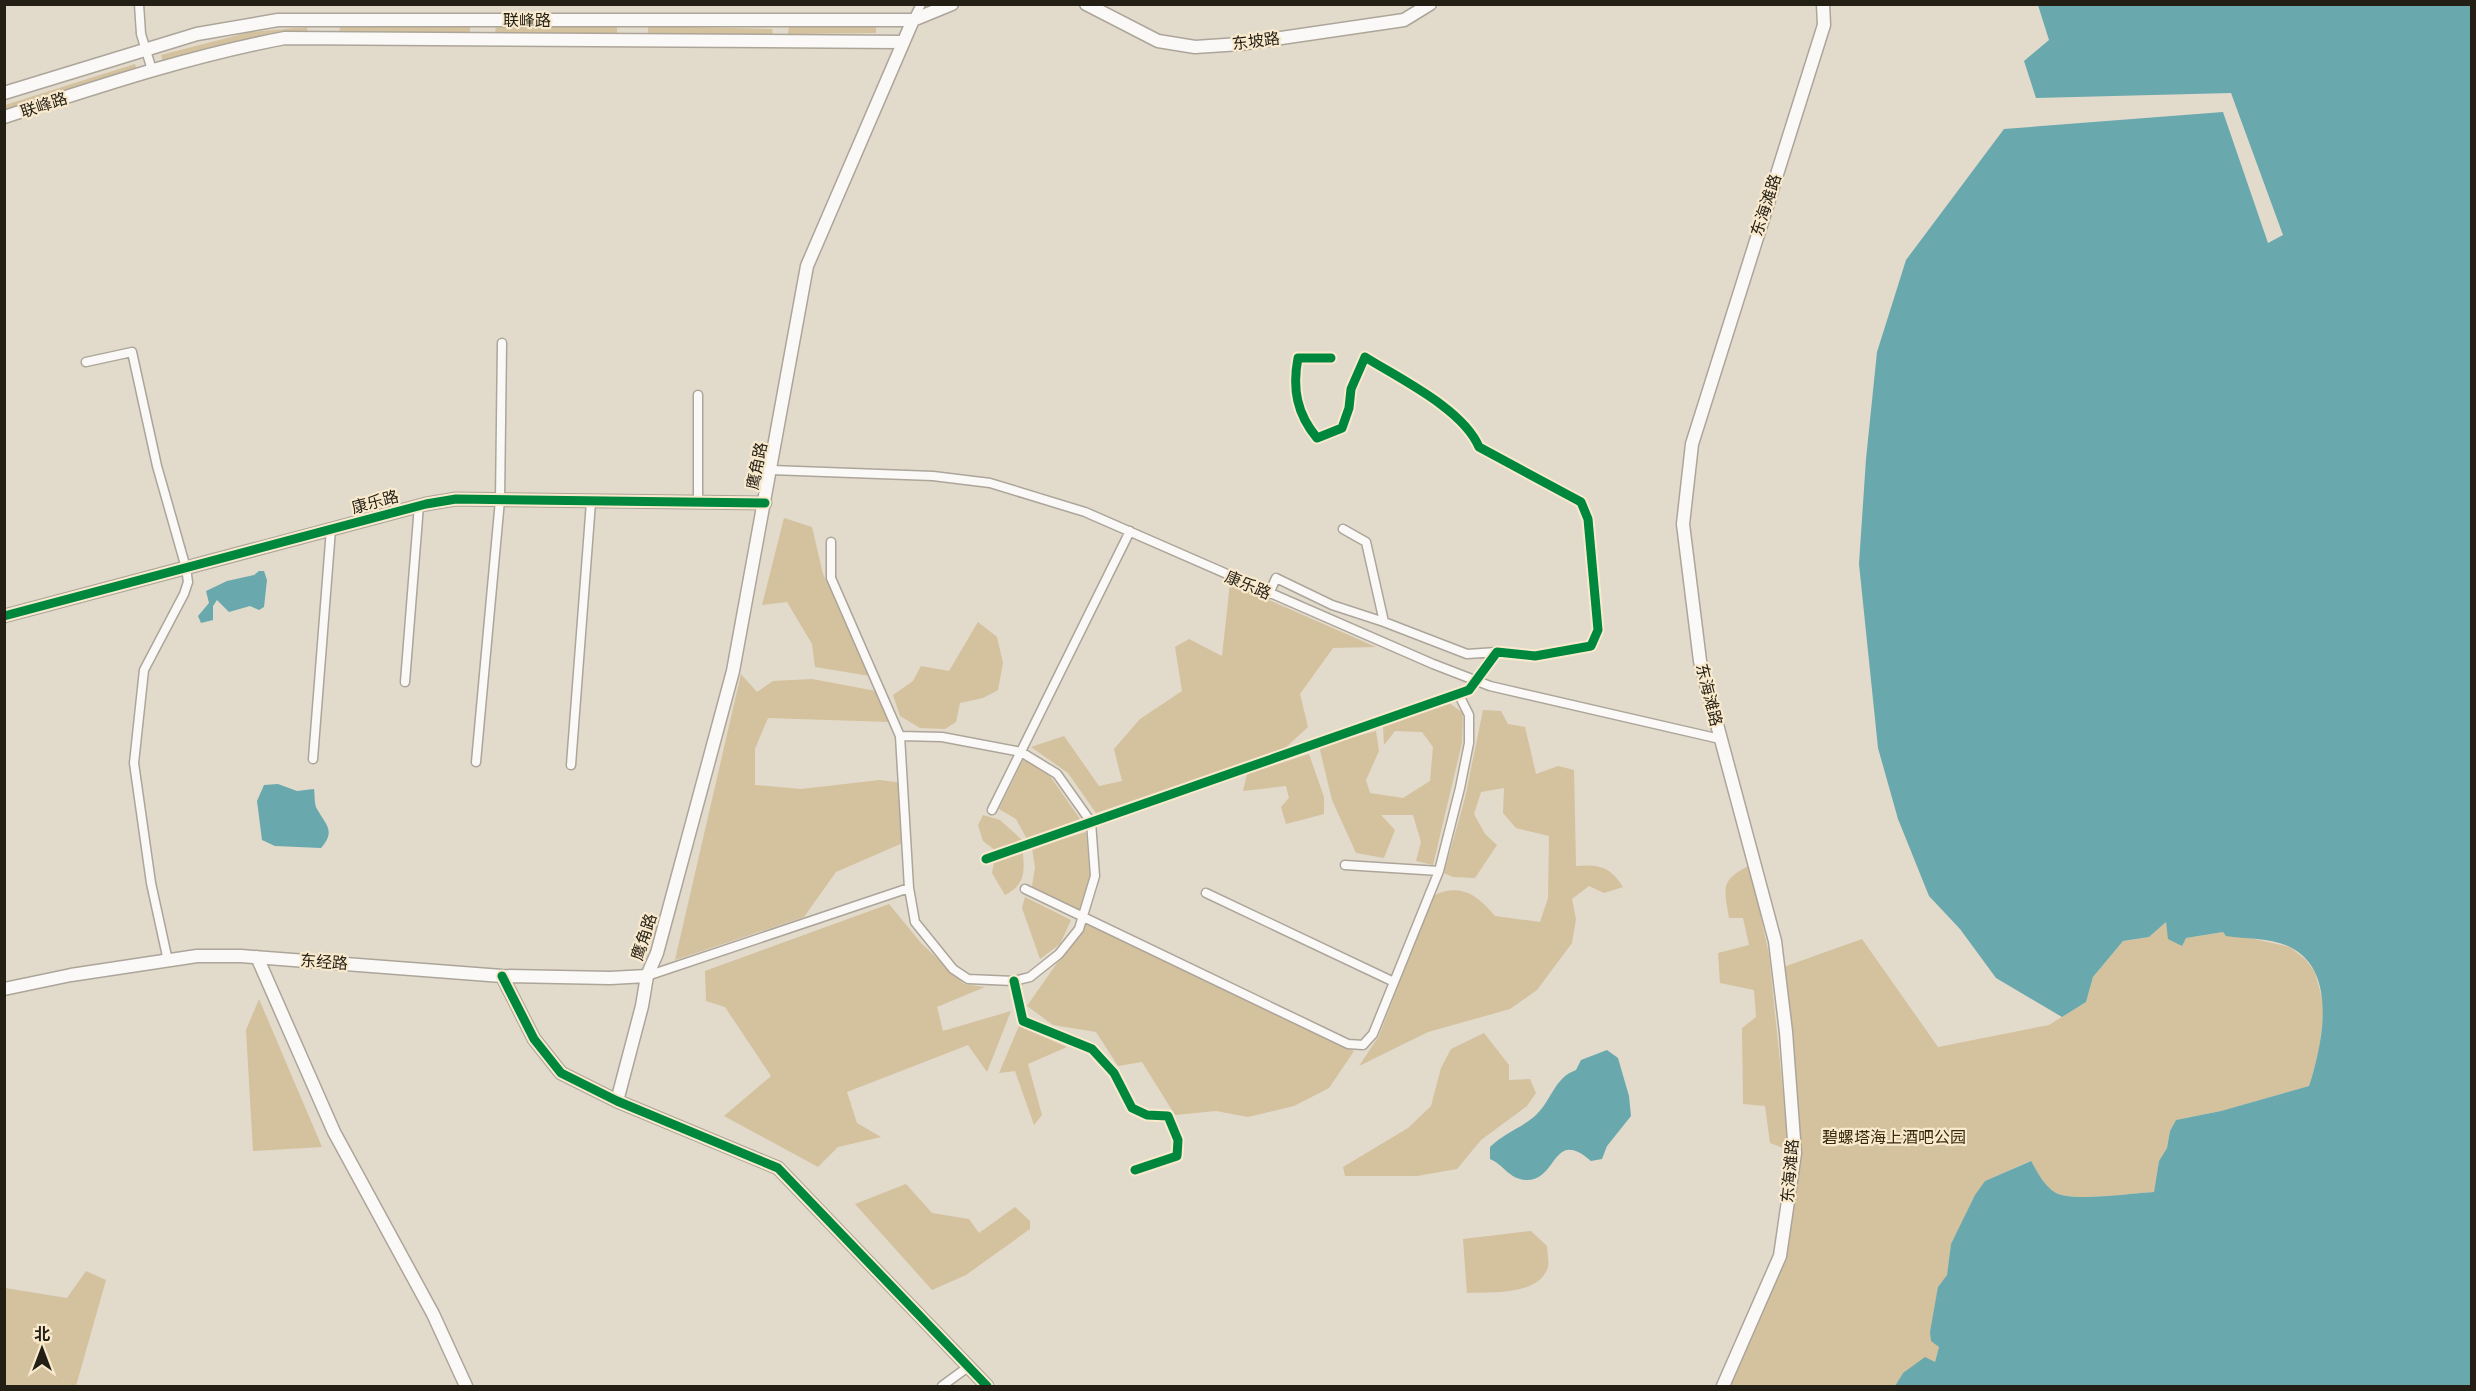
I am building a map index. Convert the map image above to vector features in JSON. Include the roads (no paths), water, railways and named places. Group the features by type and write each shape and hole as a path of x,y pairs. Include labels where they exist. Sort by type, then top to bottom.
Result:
{"main road":[{"path":"913,20 952,4"},
{"name":"东坡路","path":"1086,4 1158,41 1195,47 1240,44 1404,20 1430,4"},
{"name":"东海滩路","path":"1723,1386 1780,1256 1795,1153 1786,1032 1775,941 1700,662 1683,524 1692,444 1824,25 1823,4"},
{"name":"联峰路","path":"4,93 197,34 278,20 913,20"},
{"name":"鹰角路","path":"617,1101 642,1006 647,976 657,953 733,671 807,266 913,20"},
{"name":"联峰路","path":"4,117 152,70 229,49 285,38 903,42"},
{"name":"康乐路","path":"4,616 419,505 456,499 765,503"},
{"name":"东经路","path":"4,989 71,975 197,956 257,957 502,975 610,978 647,976"},
{"path":"257,957 334,1132 433,1314 466,1386"},
{"path":"502,975 534,1039 561,1072 617,1101 778,1168 987,1386"}],"street":[{"path":"139,4 146,51 152,70"},
{"path":"913,20 921,4"},
{"path":"476,762 500,500 502,344"},
{"path":"86,362 132,352 157,466 188,582 144,670 134,763 152,883 168,961"},
{"path":"1269,594 1276,578 1332,605 1467,654 1497,652 1535,656 1591,646 1598,630 1588,519 1581,502 1479,447 1473,432 1435,401 1365,357 1351,389 1349,408 1342,428 1317,438 1302,421 1297,399 1296,367 1298,358 1331,358"},
{"path":"698,395 698,503"},
{"name":"康乐路","path":"771,470 933,476 990,483 1085,512 1269,594 1477,681 1540,698 1720,739"},
{"path":"571,765 591,502"},
{"path":"405,682 419,505"},
{"path":"313,759 331,529"},
{"path":"1343,530 1366,542 1384,622"},
{"path":"992,810 1130,531"},
{"path":"831,542 831,578 900,736 909,888 915,922 953,969 968,980 1014,981 1030,977 1059,954 1079,929 1095,876 1091,822 1057,774 1021,752 942,737 900,736"},
{"path":"986,859 1469,690 1497,652"},
{"path":"1025,888 1082,918 1348,1044 1363,1045 1373,1034 1439,871 1469,742 1469,715 1458,693"},
{"path":"1345,866 1439,871"},
{"path":"647,976 909,888"},
{"path":"1206,893 1394,982"},
{"path":"1014,981 1023,1021 1092,1049 1114,1073 1132,1108 1147,1115 1168,1116 1178,1140 1177,1156 1135,1170"},
{"path":"942,1386 968,1367"}],"water":[{"path":"2038,5 2471,5 2471,1386 1895,1386 1903,1373 1925,1357 1935,1362 1939,1347 1931,1341 1930,1332 1938,1287 1947,1275 1951,1244 1975,1195 1985,1181 2031,1161 2048,1187 2064,1196 2089,1197 2154,1192 2159,1161 2167,1148 2170,1131 2176,1120 2221,1111 2309,1086 2322,1031 2321,991 2315,973 2305,958 2290,947 2267,940 2226,936 2223,932 2186,938 2182,946 2168,939 2166,922 2149,937 2123,941 2093,977 2086,1002 2062,1017 1996,978 1960,929 1929,896 1898,819 1878,748 1859,564 1866,459 1877,352 1906,260 2004,129 2223,112 2268,243 2283,235 2231,93 2036,98 2024,61 2049,40"},
{"path":"259,571 264,571 267,580 264,607 259,610 250,606 229,612 217,600 213,606 213,620 201,623 198,616 209,603 206,591 227,581 254,575"},
{"path":"278,784 297,791 314,789 316,807 329,832 321,848 275,846 262,840 257,801 264,785"},
{"path":"1607,1050 1618,1058 1629,1096 1631,1116 1607,1146 1602,1159 1591,1161 1578,1152 1569,1150 1562,1152 1544,1173 1526,1180 1515,1177 1490,1159 1490,1147 1536,1115 1558,1084 1576,1070 1581,1060"}],"park label":[{"name":"碧螺塔海上酒吧公园","path":"1894,1137"}]}
